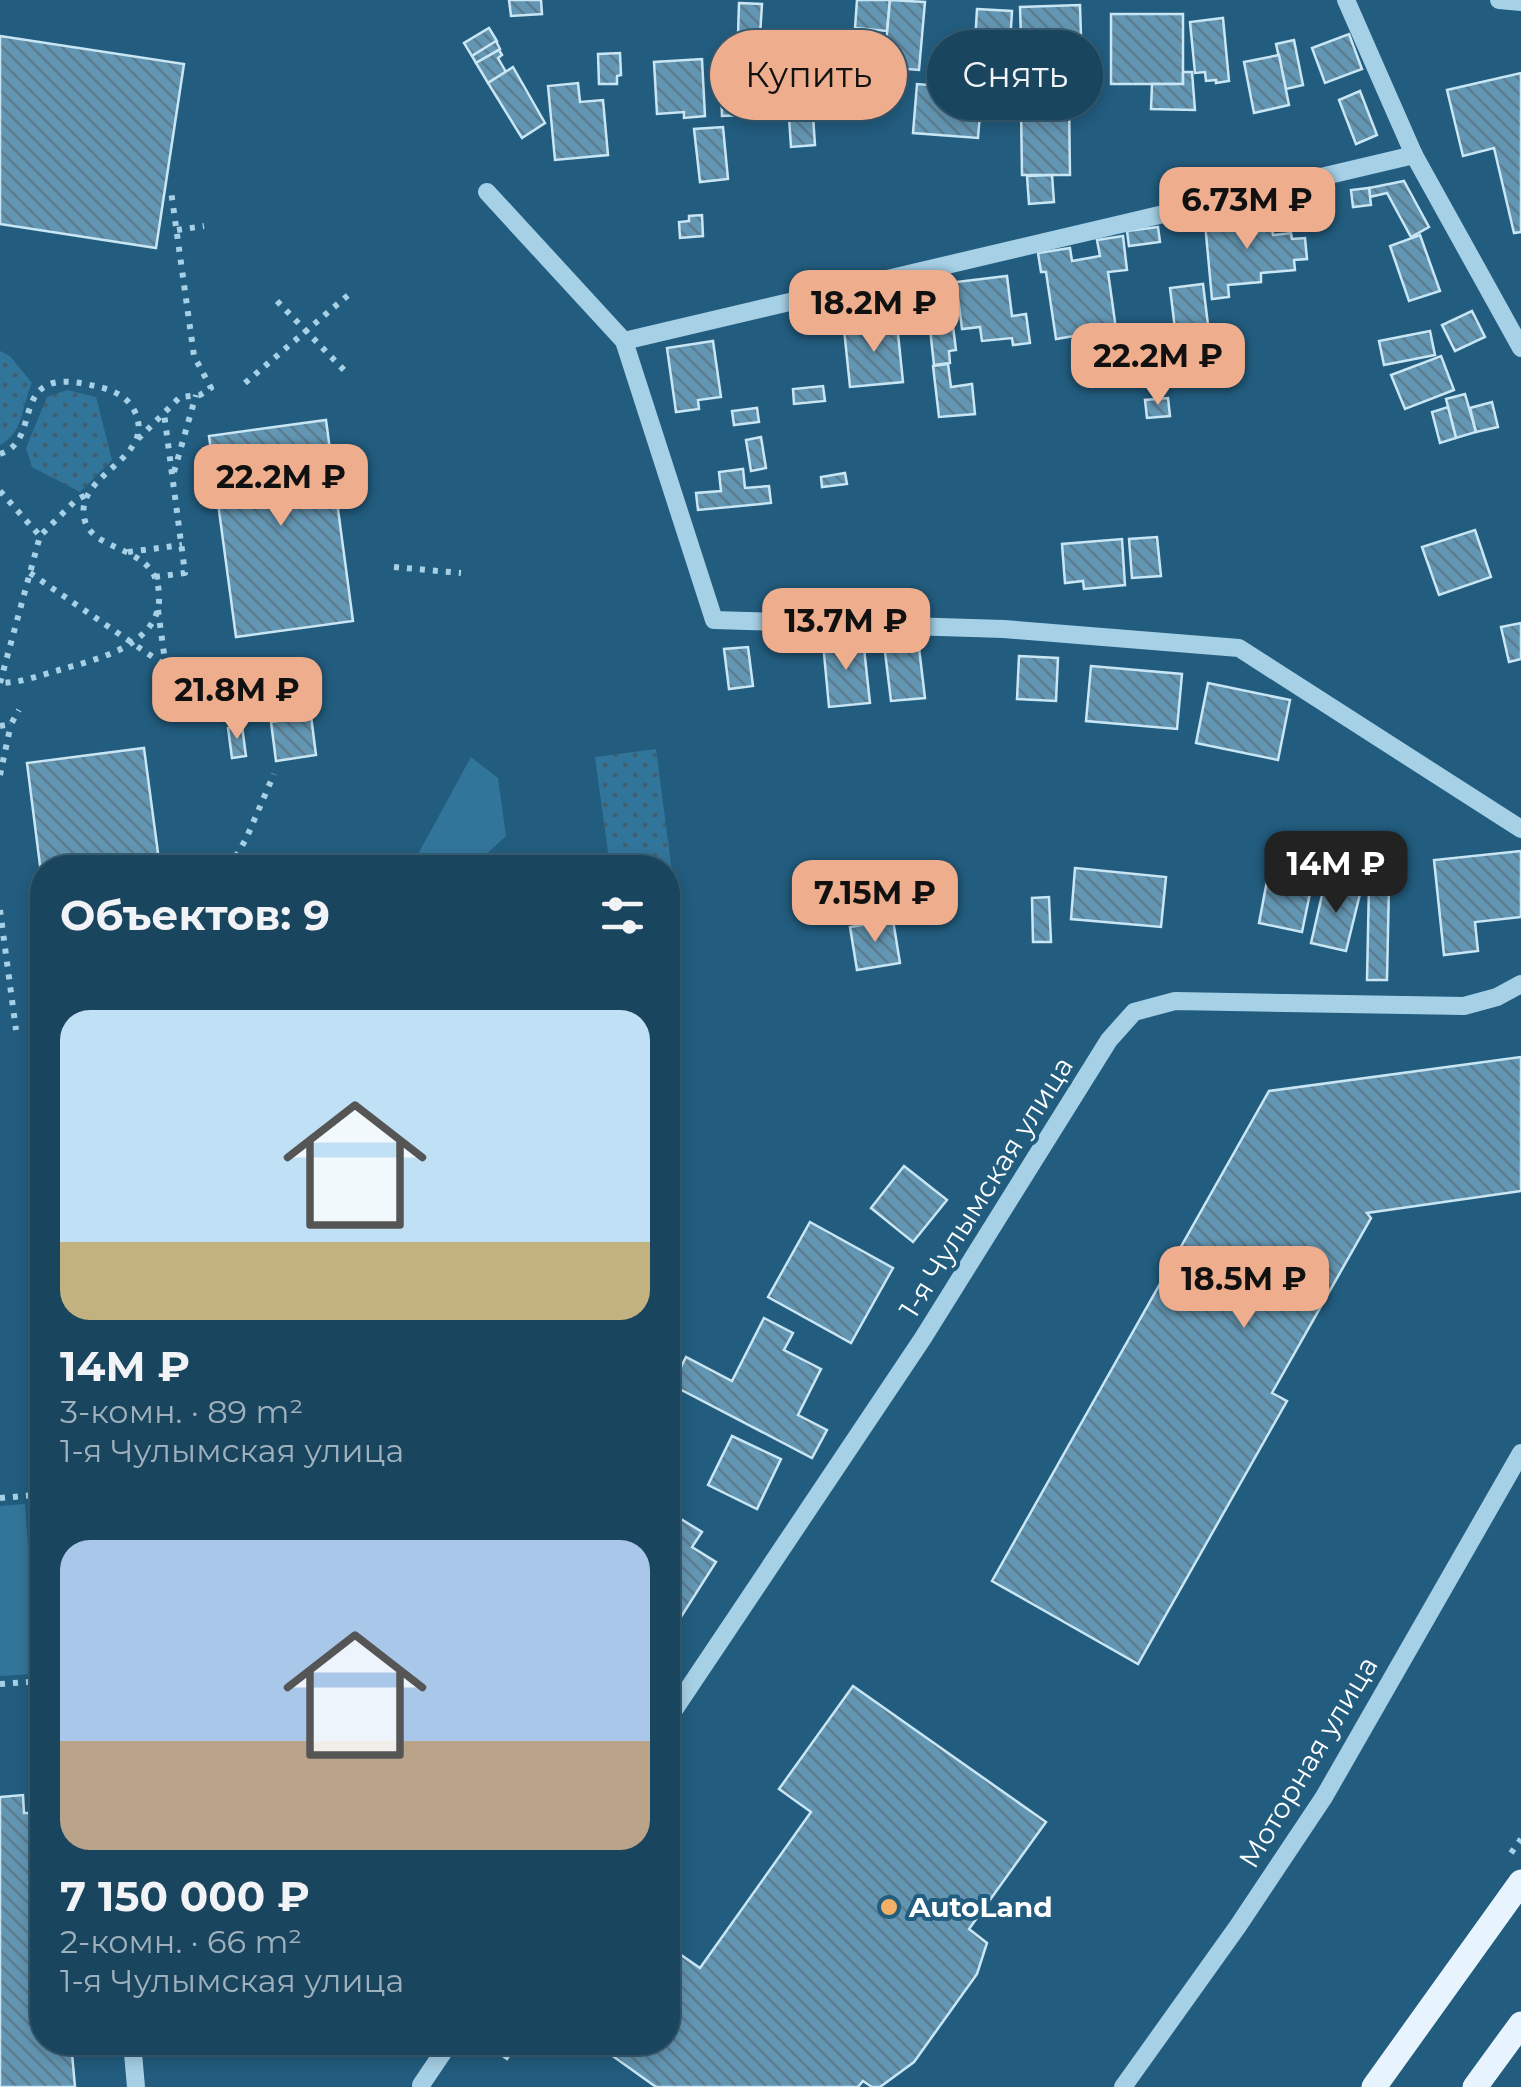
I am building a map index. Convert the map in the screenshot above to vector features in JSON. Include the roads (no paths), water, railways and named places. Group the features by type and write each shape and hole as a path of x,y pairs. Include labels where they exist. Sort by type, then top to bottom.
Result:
{"main road":[{"path":"1374,2087 1521,1882"},
{"path":"1475,2087 1521,2024"}],"street":[{"path":"1346,0 1414,155 1521,348"},
{"path":"1499,0 1521,2"},
{"path":"624,341 1414,155"},
{"path":"487,192 624,341 714,620 1004,629 1239,648 1521,829"},
{"name":"1-я Чулымская улица","path":"680,1701 924,1338 1109,1040 1134,1012 1175,1001 1464,1006 1497,997 1521,984"},
{"name":"Моторная улица","path":"1123,2087 1238,1926 1324,1796 1521,1453"},
{"path":"133,2055 136,2087"},
{"path":"421,2085 441,2055"}],"place":[{"name":"AutoLand","path":"889,1907"}]}
